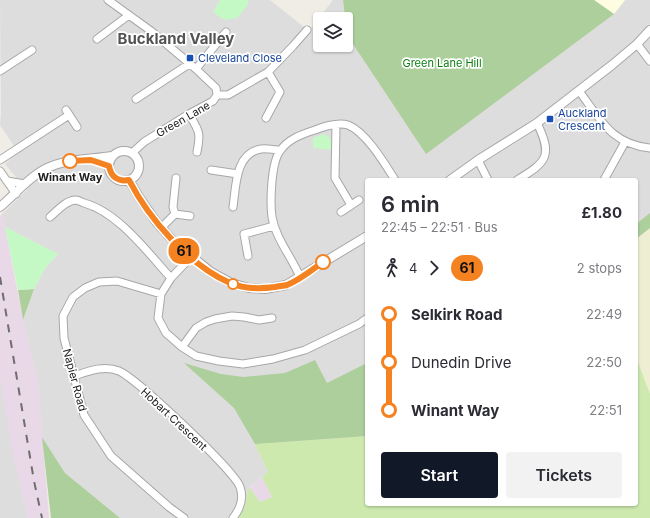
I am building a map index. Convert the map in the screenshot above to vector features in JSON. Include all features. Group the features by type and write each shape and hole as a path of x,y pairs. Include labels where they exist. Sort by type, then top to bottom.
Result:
{"street":[{"path":"108,0 151,31 196,69 216,88 218,95"},
{"path":"97,39 129,15"},
{"name":"Green Lane","path":"132,153 144,142 213,101 218,95 230,95 268,72 307,30"},
{"path":"453,178 478,160 537,123 637,44 650,30"},
{"path":"196,69 226,32"},
{"path":"637,44 650,61"},
{"path":"0,71 32,50"},
{"path":"136,99 189,64"},
{"path":"266,118 280,92 268,72"},
{"path":"579,91 610,133 625,142 650,148"},
{"path":"0,160 68,113 77,127"},
{"path":"189,114 198,129 200,137 197,152"},
{"path":"520,178 533,170 545,156 546,149 544,139 537,123"},
{"path":"336,125 335,178 351,205"},
{"path":"300,277 278,237 274,226 270,191 277,157 280,150 294,138 325,126 348,125 357,130 372,147 394,178"},
{"path":"605,178 625,142"},
{"path":"232,207 238,174 242,162 250,153 260,149 280,150"},
{"path":"0,207 37,174 52,166 67,161 91,160 112,156 120,151 125,151 132,153 138,161 138,170 136,174 129,180 120,180 116,178 110,171 109,166 112,156"},
{"path":"91,160 109,166"},
{"path":"478,160 487,178"},
{"path":"211,170 238,174"},
{"path":"0,171 16,194"},
{"path":"175,214 173,207 176,178"},
{"path":"129,180 138,197 175,243 211,272 230,283 249,288 265,289 286,285 365,237"},
{"path":"7,181 25,184"},
{"path":"50,217 64,205 75,200 92,205 107,212 137,240 171,278"},
{"path":"341,212 359,200"},
{"path":"162,228 175,214"},
{"path":"175,214 190,216"},
{"path":"248,256 244,234 274,226"},
{"path":"191,257 171,278 161,294 158,318 166,333 182,347 196,356 219,362 243,364 273,359 305,350 359,324 365,320"},
{"name":"Napier Road","path":"161,294 117,281 99,282 85,288 73,297 63,316 64,338 84,415 111,456 169,507 184,518"},
{"path":"182,347 196,328 215,319 232,316 244,316 259,320 272,318"},
{"name":"Hobart Crescent","path":"74,376 92,370 107,368 120,371 150,394 197,438 228,470 240,485 242,497 239,510 233,518"}],"shaded area":[{"path":"0,0 270,0 309,31 313,26 313,52 353,52 353,35 614,14 625,0 650,0 650,228 638,237 638,178 365,178 365,436 255,444 268,472 248,489 245,506 239,518 120,518 65,473 42,437 38,383 23,320 34,289 46,267 58,254 5,227 2,214 27,190 5,164 18,152 0,125"},
{"path":"333,0 343,0 344,12 324,12"},
{"path":"594,0 625,0 614,14"},
{"path":"2,214 23,320 38,383 49,518 28,518 14,460 0,378 0,216"},
{"path":"0,378 23,497 28,518 0,518"},
{"path":"262,477 272,497 260,502 250,488"}],"green space":[{"path":"220,0 248,0 248,5 237,18 224,20 213,12"},
{"name":"Green Lane Hill","path":"343,0 594,0 614,14 426,154 353,44 353,12 344,12"},
{"path":"323,134 330,138 333,150 313,148 313,138"},
{"path":"650,213 650,228 638,237 638,222"},
{"path":"5,227 58,254 46,267 34,289 18,290"},
{"path":"650,228 650,394 638,362 638,237"},
{"path":"34,289 23,320 18,290"},
{"path":"315,360 327,383 365,364 365,436 255,444 234,408 184,363 221,374 243,377 285,373"},
{"path":"638,362 650,394 650,518 239,518 245,506 248,489 250,488 260,502 272,497 262,477 268,472 255,444 365,436 365,506 638,506"},
{"path":"42,437 65,473 120,518 51,518"}],"railway":[{"path":"0,277 34,481 42,518"}],"bus line":[{"name":"61","path":"70,161 91,160 109,166 112,175 116,178 124,181 129,180 138,197 157,223 175,243 211,272 230,283 249,288 265,289 286,285 323,262"}],"place":[{"name":"Cleveland Close","path":"190,58"},
{"name":"Auckland Crescent","path":"550,119"},
{"name":"Winant Way","path":"70,161"}],"district":[{"name":"Buckland Valley","path":"176,39"}]}
